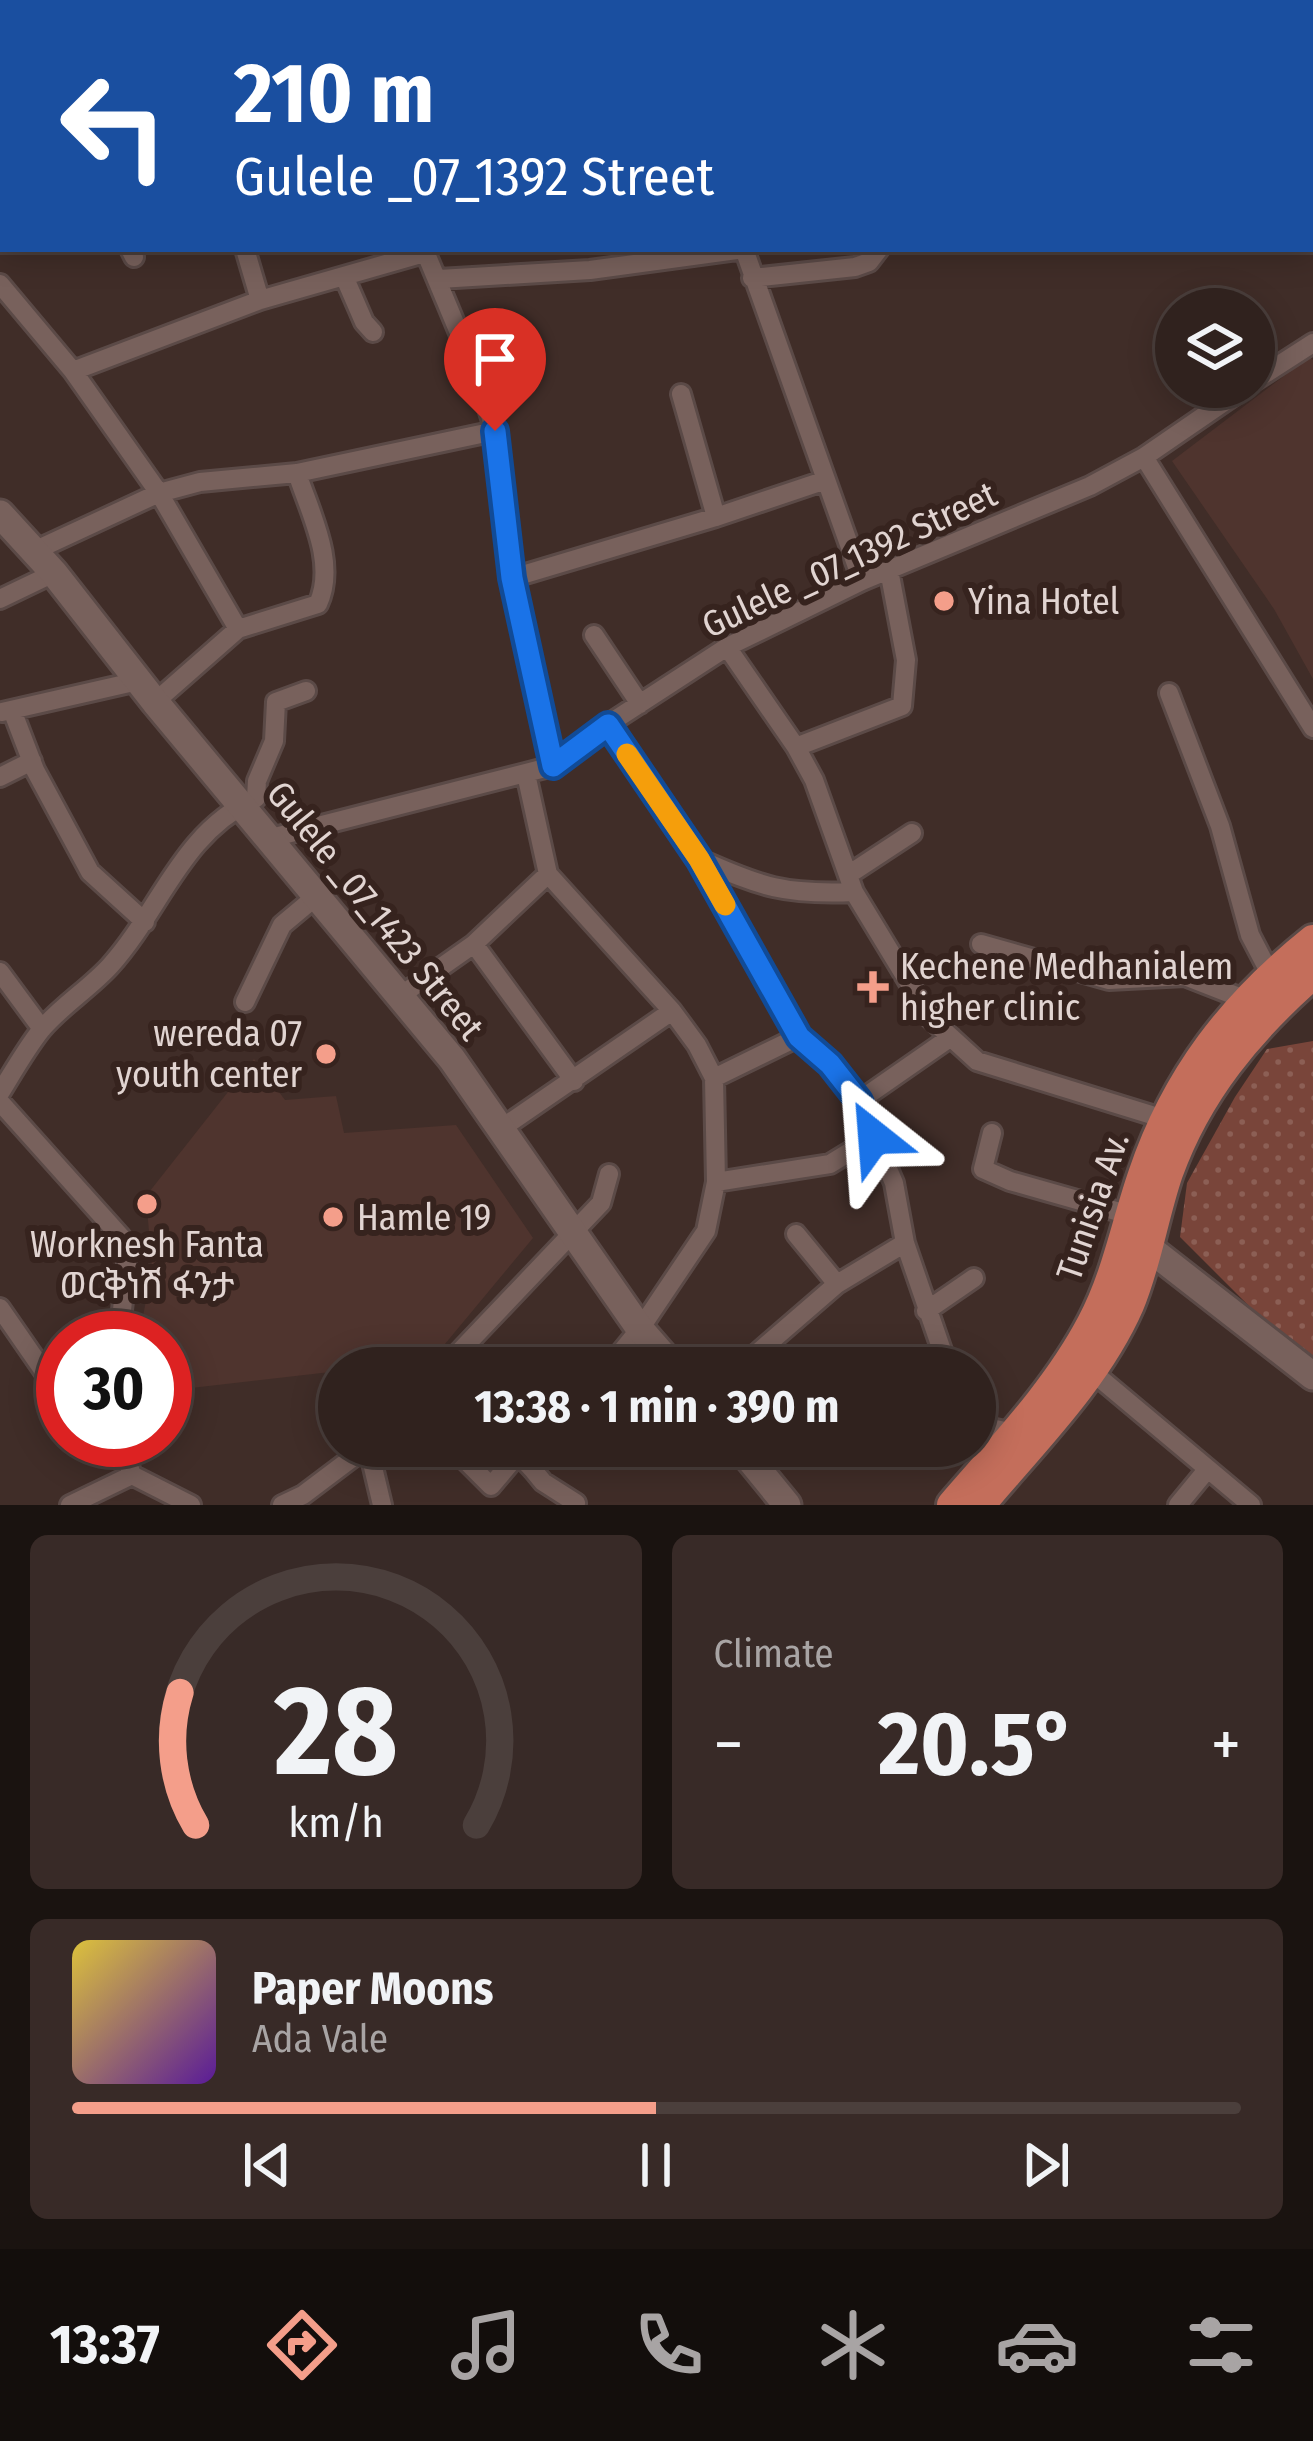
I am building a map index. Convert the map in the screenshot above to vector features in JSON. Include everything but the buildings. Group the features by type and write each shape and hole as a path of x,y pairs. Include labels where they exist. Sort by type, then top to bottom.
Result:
{"main road":[{"name":"Gulele _07_1423 Street","path":"0,514 452,1058 656,1347"},
{"name":"Tunisia Av.","path":"980,1505 1091,1324 1135,1234 1191,1068 1268,996 1313,940"},
{"name":"Tunisia Av.","path":"1268,996 1313,974"},
{"name":"Tunisia Av.","path":"952,1505 1090,1370 1128,1306 1135,1234"},
{"path":"1135,1234 1313,1376"},
{"path":"762,1467 787,1505"}],"street":[{"path":"246,252 260,300"},
{"path":"73,371 260,300 421,252"},
{"path":"425,252 495,431 512,578 553,766"},
{"path":"587,252 590,270"},
{"path":"439,279 590,270 722,252"},
{"path":"745,252 862,581"},
{"path":"752,278 855,267 869,262 877,252"},
{"path":"344,276 373,332"},
{"path":"0,284 73,371 159,493 238,629"},
{"path":"1275,367 1313,343"},
{"path":"681,394 716,518"},
{"name":"Gulele _07_1392 Street","path":"271,838 553,766 727,647 862,581 1090,486 1144,458 1216,408"},
{"path":"34,550 159,493 200,482 297,473 495,431"},
{"path":"1144,458 1313,728"},
{"path":"145,922 91,872 6,712 147,692 238,629 318,604 326,586 325,562 297,473"},
{"path":"512,578 826,480"},
{"path":"796,747 902,706 906,660 889,570"},
{"path":"0,599 53,573"},
{"path":"594,634 640,704"},
{"path":"727,647 796,747 814,780 851,884 931,1019 977,1061 1175,1124"},
{"path":"122,1311 128,1254 121,1237 0,1097 42,1029 109,967 145,922 160,889 197,841 256,798 256,781 274,740 276,702 306,691"},
{"path":"981,944 1109,980 1185,976 1268,996 1220,826 1169,693"},
{"path":"608,725 699,859 799,1037 830,1064 859,1101 894,1183 905,1243 940,1347"},
{"path":"0,777 32,761"},
{"path":"526,774 548,874 672,1011 714,1078 716,1182 706,1231 625,1347"},
{"path":"699,859 761,887 805,894 851,884 913,833"},
{"path":"400,996 474,944 548,874"},
{"path":"245,1002 282,925 319,894"},
{"path":"474,944 574,1081"},
{"path":"0,972 42,1029"},
{"path":"502,1128 672,1011"},
{"path":"714,1078 799,1037"},
{"path":"859,1101 950,1037"},
{"path":"992,1132 983,1169 1135,1234"},
{"path":"716,1182 830,1164 874,1137"},
{"path":"464,1347 601,1203 609,1174"},
{"path":"796,1234 838,1284"},
{"path":"764,1347 838,1284 905,1243"},
{"path":"926,1311 974,1278"},
{"path":"0,1308 36,1360"},
{"path":"1090,1370 1251,1505"},
{"path":"996,1429 1024,1437"},
{"path":"130,1467 159,1497 191,1505"},
{"path":"282,1505 340,1467"},
{"path":"373,1467 382,1505"},
{"path":"472,1467 491,1486 507,1467"},
{"path":"531,1467 543,1483 576,1503"},
{"path":"535,1471 538,1467"},
{"path":"1178,1505 1206,1471"},
{"path":"70,1505 132,1474"}],"shaded area":[{"path":"1309,357 1313,360 1313,679 1274,609 1172,461 1242,408 1275,408 1275,383"},
{"path":"1313,1041 1313,1362 1180,1237 1187,1183 1267,1049"},
{"name":"Hamle 19","path":"254,1059 285,1100 336,1096 344,1133 456,1125 533,1238 442,1347 318,1347 318,1373 192,1388 192,1311 144,1311 152,1268 146,1196"}],"slow traffic":[{"path":"627,754 725,905"}],"place":[{"name":"Yina Hotel","path":"944,601"},
{"name":"Kechene Medhanialem higher clinic","path":"873,987"},
{"name":"wereda 07 youth center","path":"326,1054"},
{"name":"Worknesh Fanta ወርቅነሽ ፋንታ","path":"147,1204"},
{"name":"Hamle 19","path":"333,1217"}],"route":[{"path":"495,431 512,578 553,766 608,725 699,859 799,1037 830,1064 859,1101 874,1137"}]}
